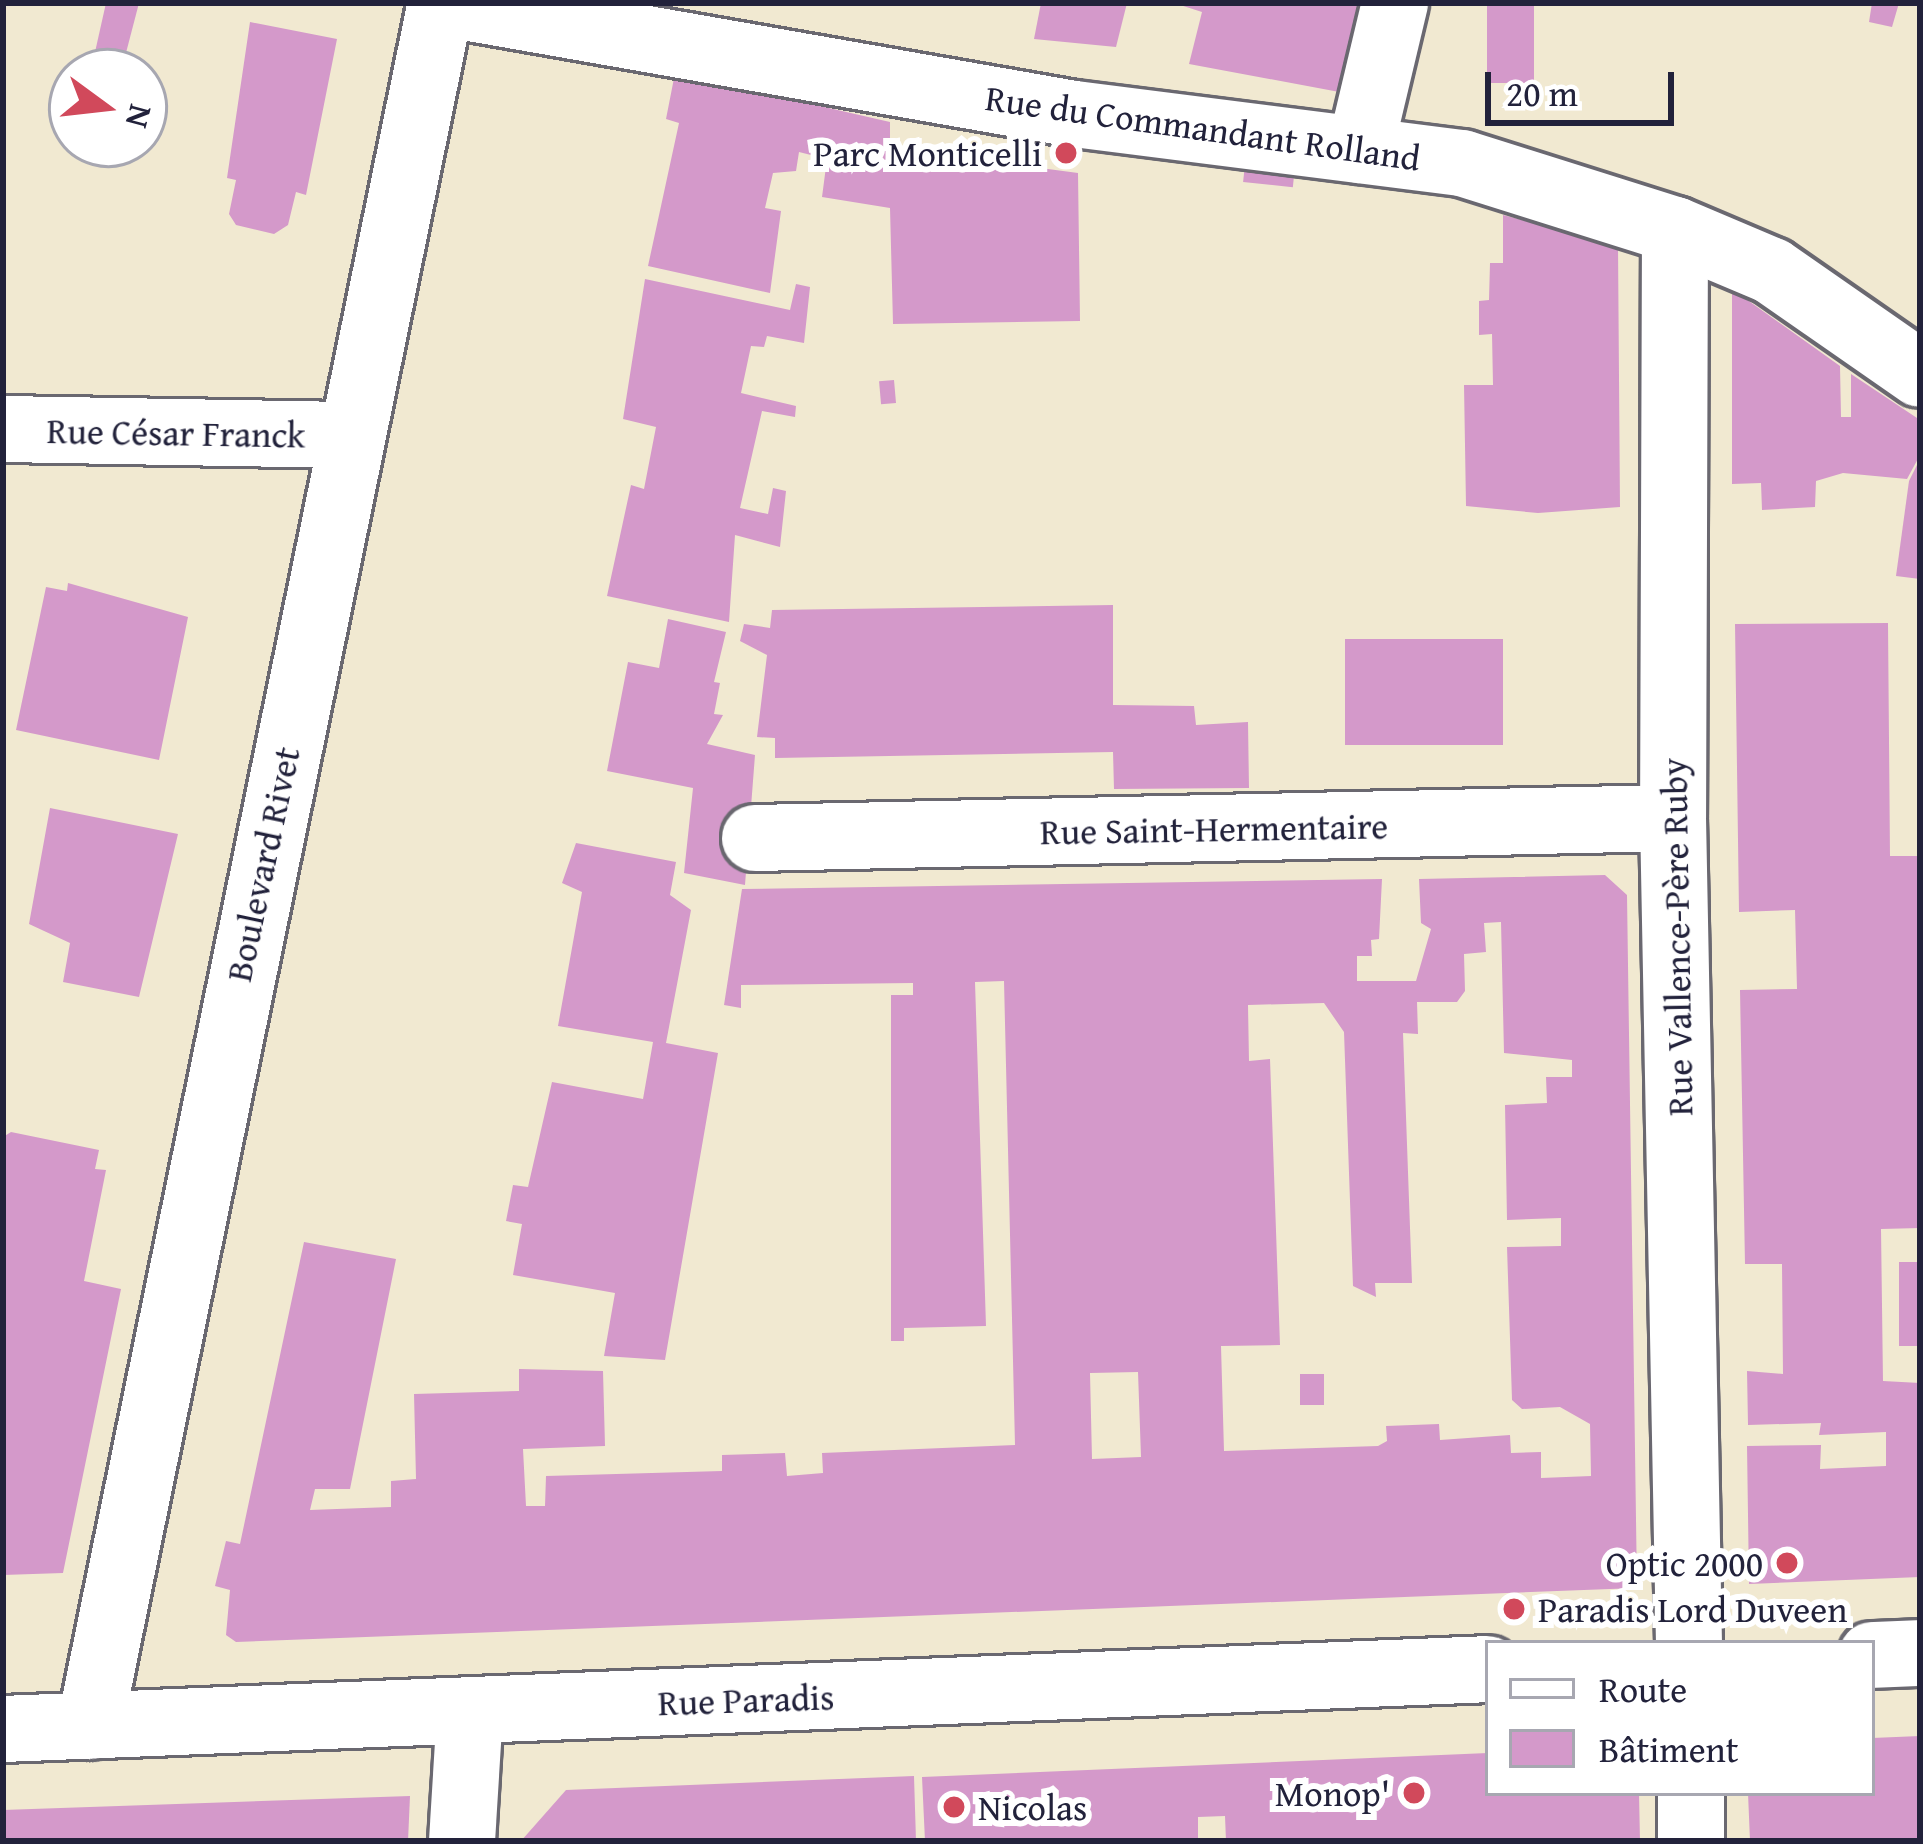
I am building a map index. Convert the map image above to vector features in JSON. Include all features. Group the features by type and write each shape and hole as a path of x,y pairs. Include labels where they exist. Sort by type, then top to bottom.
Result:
{"street":[{"name":"Rue du Commandant Rolland","path":"442,3 1074,114 1462,163 1675,230 1772,271 1920,374"},
{"name":"Boulevard Rivet","path":"90,1726 349,435 442,3"},
{"path":"1360,150 1395,3"},
{"name":"Rue Vallence-Père Ruby","path":"1675,230 1672,818 1689,1640"},
{"name":"Rue César Franck","path":"3,428 349,435"},
{"name":"Rue Saint-Hermentaire","path":"754,838 1672,818"},
{"path":"1875,1655 1920,1653"},
{"name":"Rue Paradis","path":"3,1729 1485,1669"},
{"path":"462,1841 470,1711"},
{"path":"1690,1796 1691,1841"}],"building":[{"path":"106,3 139,3 127,48 96,48"},
{"path":"1041,3 1127,3 1116,47 1034,39"},
{"path":"1174,3 1370,3 1350,94 1189,64 1202,12"},
{"path":"1487,3 1534,3 1534,83 1487,83"},
{"path":"1872,3 1899,3 1892,27 1869,22"},
{"path":"250,22 337,39 306,195 296,192 288,225 274,234 236,225 229,214 236,180 227,178"},
{"path":"675,73 890,122 890,148 1078,173 1080,321 893,324 890,208 822,197 827,159 799,152 796,171 773,173 765,208 781,211 770,293 648,266 679,123 666,119"},
{"path":"1245,164 1295,169 1293,187 1243,182"},
{"path":"1503,215 1618,245 1620,507 1538,513 1466,506 1464,385 1493,385 1492,334 1479,335 1479,301 1489,300 1490,263 1503,263"},
{"path":"645,279 790,310 796,284 810,287 804,343 767,336 764,347 751,346 741,393 796,406 795,417 762,411 740,508 768,514 773,488 786,491 780,547 735,535 729,622 607,596 631,485 644,489 656,427 623,419"},
{"path":"1732,289 1840,366 1841,417 1851,417 1851,374 1920,420 1920,455 1907,479 1843,473 1816,481 1815,507 1762,510 1761,483 1732,484"},
{"path":"894,380 896,403 881,404 879,381"},
{"path":"1920,459 1920,579 1896,576 1909,481"},
{"path":"68,583 188,617 159,760 16,730 46,587 67,591"},
{"path":"1113,605 1113,705 1194,706 1196,725 1248,722 1249,788 1114,789 1113,752 775,758 775,738 757,737 767,655 740,641 744,624 770,628 772,610"},
{"path":"668,619 726,632 714,682 720,683 714,714 723,715 707,744 755,755 745,885 684,873 693,788 607,771 628,662 659,668"},
{"path":"1888,623 1890,856 1920,856 1920,1228 1881,1229 1883,1381 1920,1383 1920,1577 1749,1584 1747,1446 1821,1445 1820,1469 1886,1466 1886,1432 1819,1435 1821,1423 1748,1425 1747,1371 1783,1374 1782,1264 1745,1264 1740,990 1797,989 1795,910 1739,912 1735,624"},
{"path":"1345,639 1503,639 1503,745 1345,745"},
{"path":"50,808 178,834 139,997 63,982 70,943 29,924"},
{"path":"576,843 676,862 670,895 691,910 666,1043 718,1053 665,1360 604,1356 615,1293 513,1275 522,1224 506,1221 513,1185 528,1187 552,1082 643,1099 653,1042 558,1026 582,892 562,883"},
{"path":"1605,875 1627,895 1637,1588 236,1642 226,1635 230,1590 215,1586 226,1541 240,1544 304,1242 396,1259 350,1489 315,1489 310,1510 391,1507 391,1481 416,1479 414,1394 519,1391 519,1369 603,1371 605,1446 523,1449 526,1506 545,1506 546,1476 722,1471 722,1455 785,1453 787,1476 823,1473 822,1453 1015,1445 1004,981 975,982 986,1326 904,1328 904,1341 891,1341 891,995 913,995 913,983 741,985 741,1008 724,1005 742,889 1382,879 1379,939 1371,940 1372,956 1357,956 1357,981 1416,981 1431,929 1421,923 1419,879","holes":["1501,922 1504,1053 1572,1060 1572,1077 1546,1077 1547,1103 1505,1105 1507,1220 1561,1218 1561,1246 1507,1247 1512,1400 1522,1409 1560,1407 1590,1424 1591,1476 1541,1478 1541,1452 1511,1453 1510,1435 1440,1440 1439,1424 1386,1426 1387,1441 1378,1446 1224,1451 1221,1346 1280,1345 1270,1059 1249,1061 1248,1005 1324,1003 1344,1032 1353,1286 1376,1297 1375,1283 1412,1283 1403,1033 1418,1034 1417,1002 1457,1002 1465,991 1464,954 1486,952 1484,923","1138,1372 1141,1457 1092,1459 1090,1373"]},
{"path":"11,1132 99,1150 95,1169 106,1170 84,1281 121,1289 63,1573 3,1575 3,1137"},
{"path":"1899,1262 1920,1262 1920,1346 1899,1346"},
{"path":"1300,1374 1324,1374 1324,1405 1300,1405"},
{"path":"1920,1736 1920,1841 1750,1841 1748,1796 1875,1796 1875,1738"},
{"path":"1485,1753 1485,1796 1639,1796 1640,1841 1226,1841 1225,1816 1198,1817 1198,1841 925,1841 922,1777"},
{"path":"914,1776 916,1841 521,1841 566,1790"},
{"path":"410,1796 408,1841 3,1841 3,1810"}],"place":[{"name":"Parc Monticelli","path":"1066,153"},
{"name":"Optic 2000","path":"1787,1563"},
{"name":"Paradis Lord Duveen","path":"1514,1609"},
{"name":"Monop'","path":"1414,1793"},
{"name":"Nicolas","path":"954,1807"}]}
